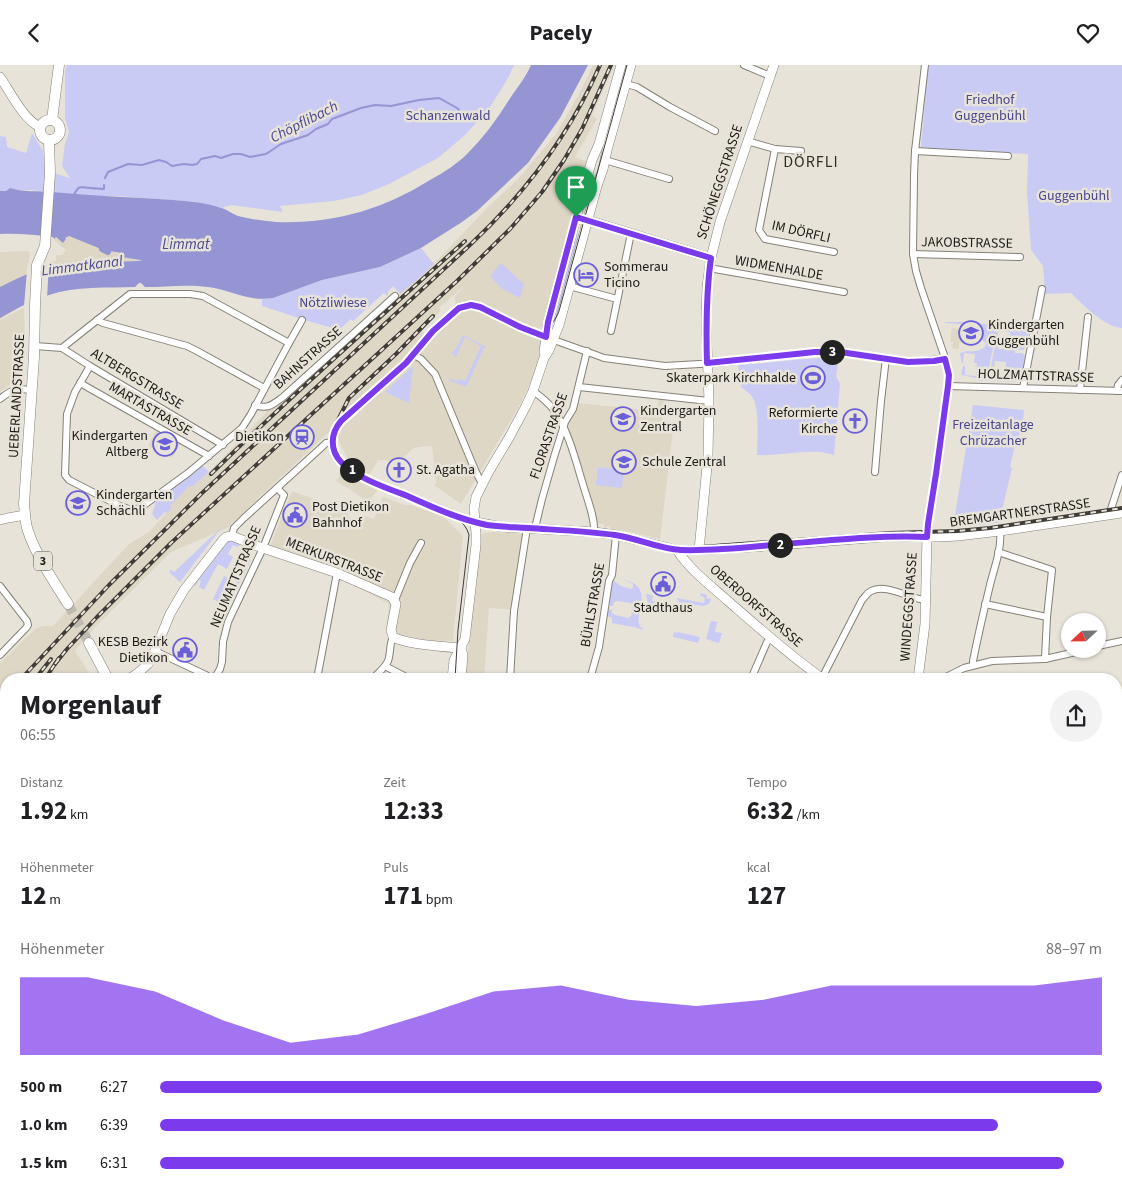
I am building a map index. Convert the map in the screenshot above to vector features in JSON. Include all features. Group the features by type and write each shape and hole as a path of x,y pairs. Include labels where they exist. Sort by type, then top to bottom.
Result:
{"main road":[{"path":"52,120 59,65"},
{"path":"549,338 548,322 590,165 599,144 621,65"},
{"path":"453,673 454,660 465,639 476,545 474,505 482,484 518,422 533,391 544,358 544,349 558,325 631,65"},
{"name":"SCHÖNEGGSTRASSE","path":"699,550 706,473 709,401 706,319 709,268 717,231 774,65"},
{"path":"0,77 27,118 40,127"},
{"path":"52,120 58,124 60,131 56,138 49,140 43,137 40,127 44,122 52,120"},
{"name":"UEBERLANDSTRASSE","path":"49,140 49,180 43,250 38,265 35,305 35,346 25,485 25,515 30,536 68,604"},
{"path":"576,217 711,258"},
{"name":"BREMGARTNERSTRASSE","path":"475,522 496,526 594,532 677,549 699,550 882,537 958,536 1122,513"},
{"path":"0,520 25,515"},
{"path":"137,673 148,664 170,614 184,590 223,540 232,535"},
{"name":"MERKURSTRASSE","path":"232,535 263,548 337,573 395,600"},
{"name":"WINDEGGSTRASSE","path":"919,673 926,600 927,537"},
{"name":"OBERDORFSTRASSE","path":"677,549 691,567 770,638 814,673"},
{"path":"395,600 396,606 391,630 393,637 411,642 461,648"},
{"path":"90,643 105,673"},
{"path":"461,648 463,655 462,673"}],"street":[{"path":"744,65 770,76"},
{"path":"925,65 915,151 914,254 916,271 949,375 927,537"},
{"path":"626,84 637,87 715,131"},
{"path":"747,141 775,149 801,151"},
{"name":"IM DÖRFLI","path":"775,149 759,230 765,239 834,252"},
{"path":"915,151 1008,157"},
{"path":"605,160 669,179"},
{"path":"611,331 631,233"},
{"name":"JAKOBSTRASSE","path":"914,254 1020,257"},
{"name":"WIDMENHALDE","path":"709,268 844,292"},
{"path":"569,287 616,299"},
{"path":"1023,388 1042,289"},
{"path":"62,348 130,294 194,294 209,299 289,343"},
{"name":"BAHNSTRASSE","path":"255,405 262,408 267,407 283,397 395,296"},
{"path":"475,522 447,513 370,481 344,465 333,449 334,432 341,421 414,355 433,331 455,311 467,305 480,307 520,327 604,358 665,366 815,352 840,352 908,362 945,359"},
{"path":"1080,390 1088,317"},
{"path":"97,320 187,346 264,387"},
{"path":"90,365 75,392 68,414 64,474 69,480 128,510 138,509 209,456 244,426 302,320"},
{"name":"ALTBERGSTRASSE","path":"35,346 62,348 223,445"},
{"name":"FLORASTRASSE","path":"510,673 514,611 531,528 542,499 565,422 573,409 587,351"},
{"path":"414,355 421,359 435,374 482,484"},
{"path":"875,472 886,358"},
{"path":"1119,391 1118,385 1122,380"},
{"name":"MARTASTRASSE","path":"80,383 209,456"},
{"name":"HOLZMATTSTRASSE","path":"948,386 1119,391"},
{"path":"579,387 709,401"},
{"path":"0,399 13,390 32,391"},
{"path":"533,391 553,409 564,428 579,472 594,525 594,532"},
{"path":"232,535 234,528 277,488 326,443 333,442"},
{"path":"1111,514 1122,475"},
{"name":"NEUMATTSTRASSE","path":"217,673 222,662 223,642 228,622 263,548 284,495 277,488"},
{"path":"973,665 998,552 1001,537 1000,531"},
{"name":"BÜHLSTRASSE","path":"592,673 599,647 609,581 612,575 616,535"},
{"path":"395,600 410,563 421,543"},
{"path":"998,552 1052,570 1045,659"},
{"path":"318,673 337,573"},
{"path":"0,586 28,621 28,625 0,655"},
{"path":"825,673 862,600 870,591 883,589 926,600"},
{"path":"985,604 1047,617"},
{"path":"378,673 389,660 390,642 393,637"},
{"path":"754,673 770,638"},
{"path":"1106,644 1122,641"},
{"path":"155,651 202,673"},
{"path":"953,673 973,665 992,661 1061,656"},
{"path":"386,666 395,673"}],"shaded area":[{"path":"593,65 615,65 592,115 597,119 575,157 589,162 533,377 521,403 461,504 434,485 436,483 432,446 412,449 402,461 378,460 369,475 383,482 369,502 336,481 349,461 336,436 362,410 346,416 227,528 171,552 97,625 75,651 89,673 0,673 0,663 35,629 43,626 53,626 129,544 149,532 189,486 193,486 209,472 280,398 426,272 487,208 517,180 556,134","holes":["469,282 455,296 456,315 414,359 410,353 425,335 422,331 441,310 439,308"]},
{"path":"69,236 101,249 143,257 139,261 75,265 72,262 49,266 50,262 56,261 56,255 62,255 66,250 53,238 55,237 63,242 66,239 64,237"},
{"path":"29,251 24,305 0,319 0,252"},
{"path":"24,308 25,350 22,377 0,392 0,320"},
{"name":"Kindergarten Guggenbühl","path":"960,323 991,326 990,338 975,337 974,344 959,343 959,349 952,348 953,342 950,342 952,328 960,329"},
{"name":"Schule Zentral","path":"659,398 664,398 662,424 668,425 674,422 676,424 673,430 660,539 610,529 610,526 604,528 604,524 596,523 566,428 577,403 657,411"},
{"name":"Kindergarten Altberg","path":"157,429 181,442 172,458 148,446"},
{"path":"292,491 347,512 349,517 359,521 362,515 374,519 383,497 443,516 463,536 453,641 430,641 386,631 389,604 342,579 267,554"},
{"name":"Kindergarten Schächli","path":"75,493 88,499 75,515 64,506 66,502 71,504"},
{"path":"493,532 529,534 517,610 489,608 484,673 466,673 481,534"}],"green space":[{"name":"Schanzenwald","path":"67,65 514,65 489,109 464,136 438,158 389,184 362,195 334,201 280,206 283,212 231,205 222,208 182,201 119,196 91,196 10,188 6,191 0,191 0,136 6,137 7,147 26,153 32,133 43,151 45,166 54,173 70,178 62,166 69,132 65,118 65,71"},
{"name":"Guggenbühl","path":"928,65 1122,65 1122,328 1115,327 1102,320 1071,293 1045,294 1043,266 1031,250 1027,193 1028,154 921,148"},
{"path":"574,232 582,234 557,323 550,321"},
{"name":"Nötzliwiese","path":"421,248 434,264 426,272 400,294 393,286 388,291 388,296 384,293 353,321 351,319 339,330 262,306 262,299 273,298 322,280 380,267"},
{"path":"501,263 524,284 520,298 501,288 490,276"},
{"path":"945,322 1031,328 1027,345 1024,342 1022,344 1025,347 1023,350 1015,350 1015,353 1022,353 1025,356 1021,376 1014,382 994,381 994,378 1006,378 1006,362 995,361 994,367 991,367 996,341 998,341 998,349 1010,349 1010,332 998,331 998,338 995,338 985,381 962,375 963,366 965,366 965,375 976,376 977,363 974,363 975,354 964,353 963,364 960,353 979,350 985,347 986,343 979,337 980,327 977,325"},
{"path":"463,335 486,347 466,387 449,380 449,378 465,381 481,346 465,337 456,357 451,353 457,348"},
{"path":"839,357 836,376 840,384 834,455 810,452 757,455 757,411 751,395 741,387 738,365"},
{"path":"412,367 409,403 385,392"},
{"name":"Freizeitanlage Chrüzacher","path":"973,405 1024,410 1023,422 1016,441 1010,467 1012,468 999,523 953,527"},
{"path":"202,465 209,472 193,486 189,486 170,506 172,508 157,520 152,514 157,499"},
{"path":"598,467 624,470 622,488 596,485"},
{"path":"222,527 180,582 170,573 170,569 174,572"},
{"path":"229,541 240,544 238,547 233,545 228,554 233,557 227,569 218,564 204,590 199,587 201,581 199,580 196,586 194,584 208,564 225,543"},
{"path":"248,559 251,560 227,608 224,606"},
{"path":"224,576 230,579 218,602 213,599"},
{"path":"620,578 637,585 639,588 642,599 640,611 632,609 631,603 617,601 614,602 613,606 608,604 613,580 621,586 632,589 633,587 633,584"},
{"path":"701,593 707,595 706,598 711,599 709,604 703,606 684,603 672,611 651,605 648,603 646,594 653,595 652,601 672,606 678,605 679,601 677,598 704,603 705,598 700,595"},
{"path":"609,609 615,615 628,618 631,616 632,611 640,612 639,622 644,630 634,626 612,623 612,618 607,615"},
{"path":"711,621 717,622 715,632 722,633 719,643 706,639"},
{"path":"674,632 700,637 698,643 673,637"}],"water":[{"name":"Limmat","path":"531,65 588,65 560,118 528,163 477,211 421,248 380,267 322,280 273,298 248,297 200,286 145,287 139,283 135,287 92,288 59,292 30,302 0,318 0,287 26,275 72,262 76,265 139,261 143,258 142,256 101,249 69,236 65,238 63,243 56,237 54,239 53,237 33,235 0,234 0,191 6,191 10,188 25,191 191,202 216,206 238,216 276,222 317,221 356,213 412,191 463,158 495,121"}],"pier":[{"path":"49,264 47,298 24,306 27,271"}],"waterway":[{"name":"Chöpflibach","path":"105,178 108,172 128,164 142,165 159,160 172,166 192,165 197,164 201,159 215,156 221,158 233,154 241,154 250,157 266,154 281,144 308,135 328,124 332,119 375,105 391,106 439,98 459,110"},
{"name":"Chöpflibach","path":"73,196 80,187 104,189 104,185"},
{"name":"Limmatkanal","path":"102,249 108,252"},
{"name":"Limmatkanal","path":"122,254 141,256"}],"tunnel":[{"path":"68,604 89,643"}],"tram line":[{"path":"337,432 342,424 409,363 434,333 456,312 466,307 474,307 528,332 540,331 553,322 559,311 627,65"},
{"path":"437,507 461,521 469,535 458,630 455,673"}],"railway":[{"path":"27,673 109,585 201,494 471,244 510,204 561,139 588,91 600,65"},
{"path":"55,664 97,617 171,543 457,281 510,229 542,192 564,160 582,129 611,65"},
{"path":"211,474 368,327 465,241"},
{"path":"433,316 349,398 334,428 331,446 333,454 340,463 358,476 447,515 482,526 596,534 659,546 688,548 890,533 990,528 1122,508"},
{"path":"49,673 59,658"},
{"path":"40,673 51,659"}],"place":[{"name":"Sommerau Ticino","path":"586,275"},
{"name":"Kindergarten Guggenbühl","path":"971,333"},
{"name":"Skaterpark Kirchhalde","path":"813,378"},
{"name":"Kindergarten Zentral","path":"623,419"},
{"name":"Reformierte Kirche","path":"855,421"},
{"name":"Dietikon","path":"302,437"},
{"name":"Kindergarten Altberg","path":"165,444"},
{"name":"Schule Zentral","path":"624,462"},
{"name":"St. Agatha","path":"399,470"},
{"name":"Kindergarten Schächli","path":"78,503"},
{"name":"Post Dietikon Bahnhof","path":"295,515"},
{"name":"Stadthaus","path":"663,584"},
{"name":"KESB Bezirk Dietikon","path":"185,650"}],"district":[{"name":"DÖRFLI","path":"811,162"}],"route":[{"path":"576,217 711,258 707,287 707,363 815,352 840,352 908,362 945,359 949,375 948,386 927,537 882,537 714,549 677,549 627,537 594,532 502,527 475,522 447,513 370,481 344,465 333,449 334,432 341,421 410,359 433,331 459,308 467,305 480,307 535,334 546,337 546,329 576,217"}],"park label":[{"name":"Friedhof Guggenbühl","path":"990,108"}]}
